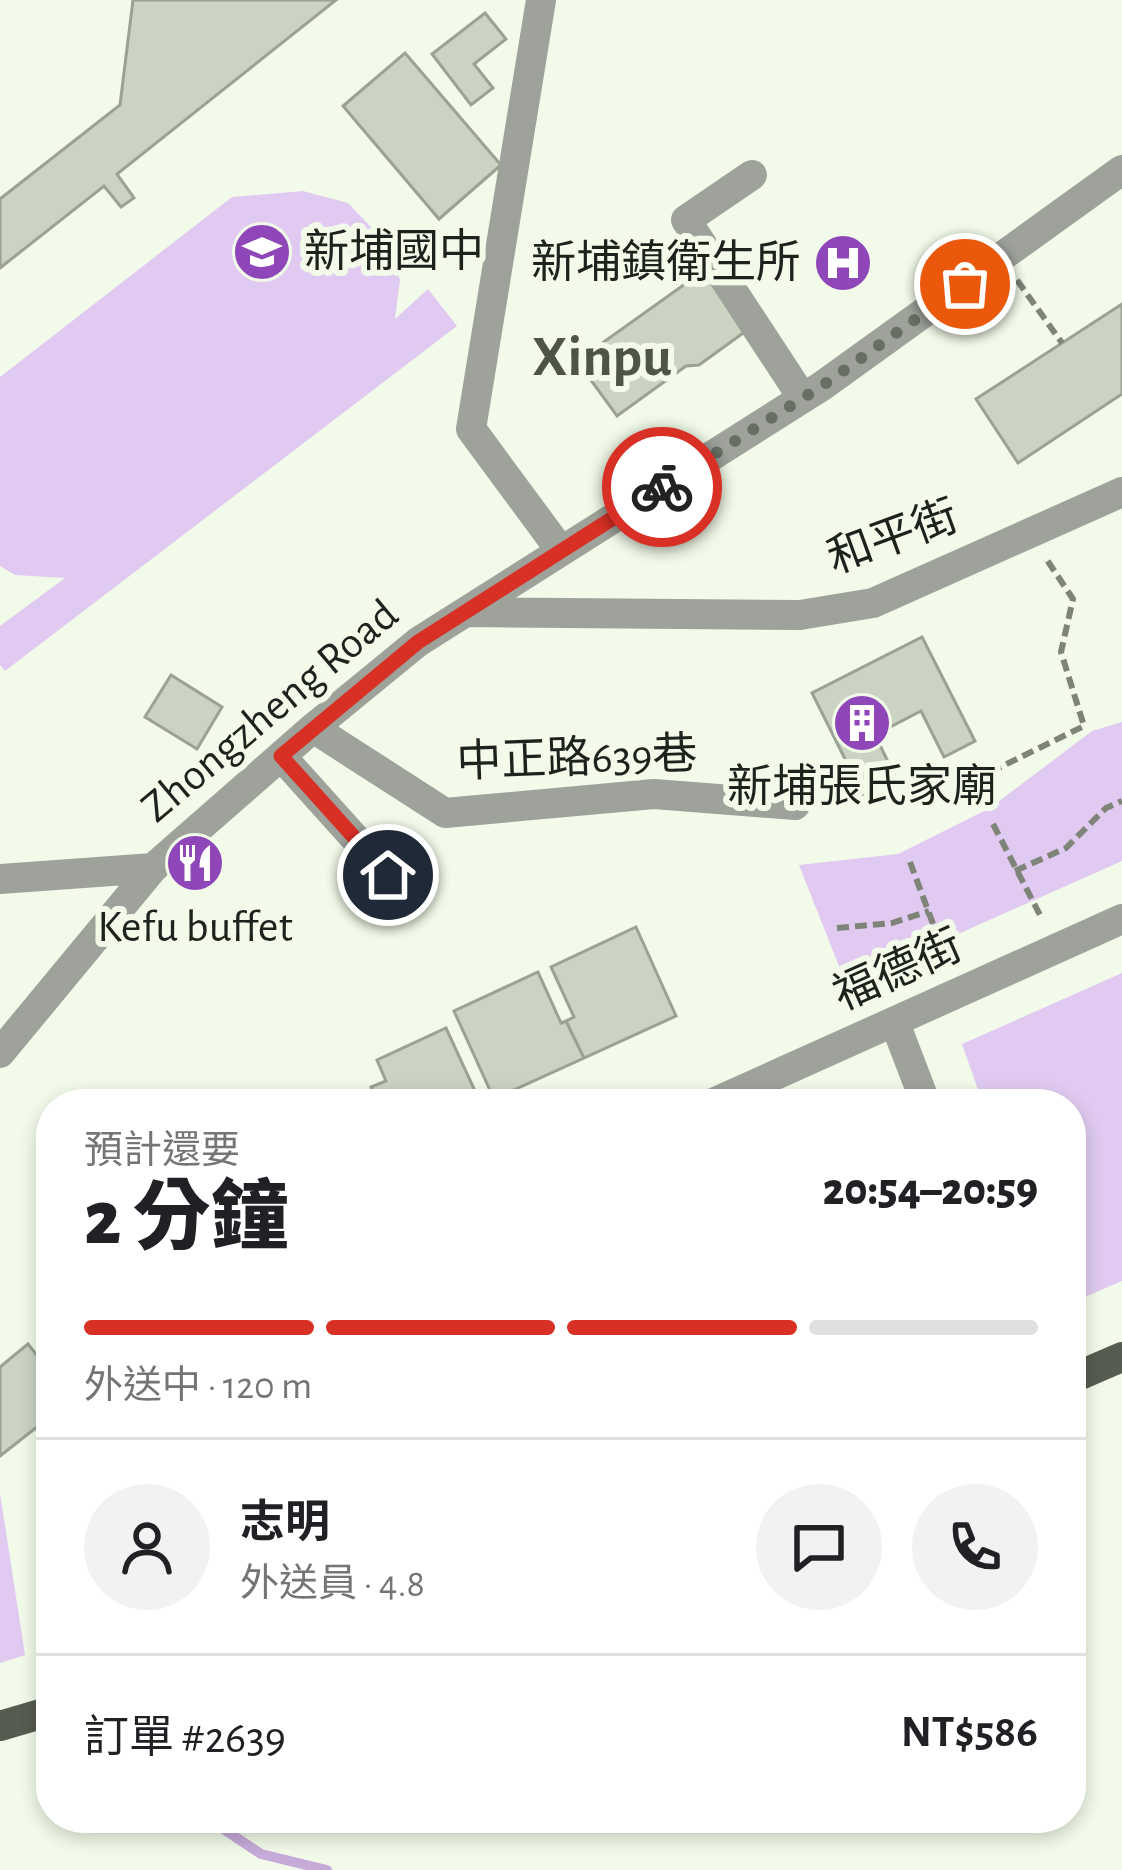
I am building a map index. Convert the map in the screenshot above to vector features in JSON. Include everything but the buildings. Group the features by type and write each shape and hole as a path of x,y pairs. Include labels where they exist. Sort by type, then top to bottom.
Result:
{"main road":[{"path":"1086,1373 1122,1358"},
{"path":"0,1726 36,1715"}],"street":[{"path":"542,0 471,429 561,551"},
{"name":"Zhongzheng Road","path":"0,1053 153,868 418,642 822,386 1122,170"},
{"path":"752,175 686,220 802,397"},
{"name":"和平街","path":"466,611 800,615 873,604 1122,492"},
{"name":"中正路639巷","path":"313,728 445,813 654,794 795,805"},
{"path":"281,756 388,875"},
{"path":"0,879 153,868"},
{"name":"福德街","path":"745,1089 1122,919"},
{"path":"895,1023 920,1089"}],"path":[{"path":"1001,258 1062,343"},
{"path":"974,780 1084,725 1061,652 1073,599 1030,534"},
{"path":"1016,871 1066,848 1106,808 1122,801"},
{"path":"993,824 1041,917"},
{"path":"910,862 945,956"},
{"path":"836,928 892,923 928,911"}],"shaded area":[{"path":"303,191 348,203 387,244 400,280 395,319 428,289 457,326 5,671 0,665 0,626 65,578 15,575 0,566 0,377 232,197"},
{"path":"1122,722 1122,861 846,984 799,865 898,854 990,808 1092,731"},
{"path":"1122,973 1122,1281 1086,1297 1086,1089 978,1089 962,1044"},
{"path":"0,1493 25,1655 0,1663"}],"waterway":[{"path":"230,1833 261,1854 327,1870"}],"way so far":[{"path":"662,487 822,386 965,284"}],"place":[{"name":"新埔國中","path":"262,252"},
{"name":"新埔鎮衛生所","path":"843,263"},
{"name":"新埔張氏家廟","path":"862,723"},
{"name":"Kefu buffet","path":"195,863"}],"district":[{"name":"Xinpu","path":"602,357"}],"route":[{"path":"388,875 281,756 418,642 662,487"}]}
